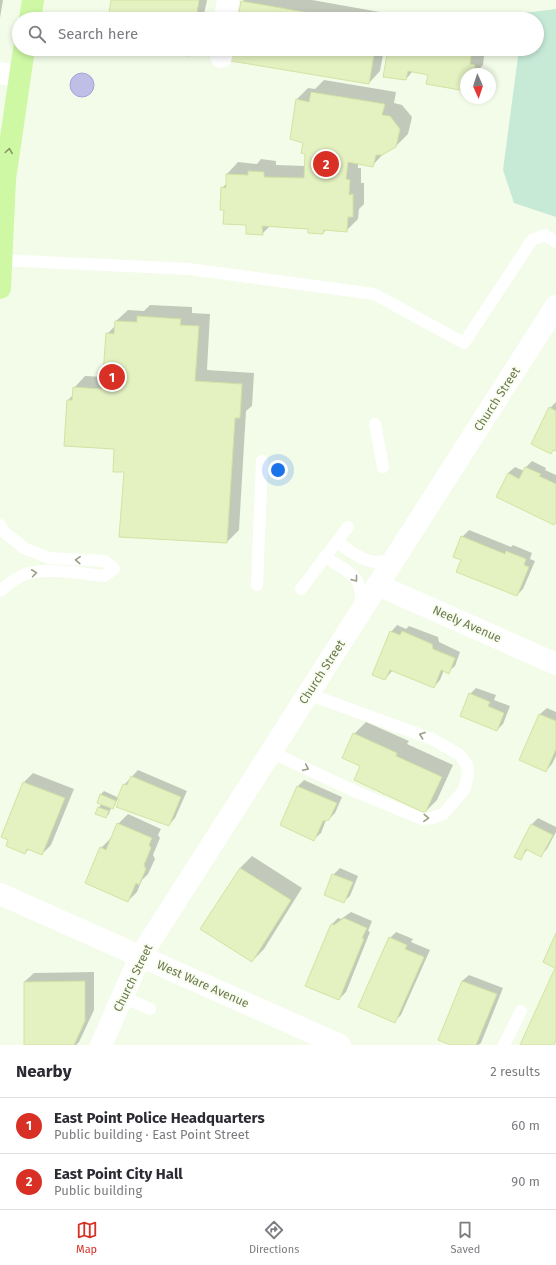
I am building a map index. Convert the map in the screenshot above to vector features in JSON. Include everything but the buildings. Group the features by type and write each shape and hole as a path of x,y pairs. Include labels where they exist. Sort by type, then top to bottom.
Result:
{"main road":[{"path":"31,12 33,0"},
{"path":"0,288 10,74 20,56"}],"street":[{"path":"227,12 228,0"},
{"name":"Church Street","path":"101,1045 140,957 556,306"},
{"name":"Neely Avenue","path":"378,584 556,664"},
{"name":"West Ware Avenue","path":"0,894 340,1045"}],"lane":[{"path":"1,260 189,269 374,294 464,343 532,240 545,235 556,242"},
{"path":"375,424 383,467"},
{"path":"257,585 262,461"},
{"path":"0,526 3,531 24,548 43,556 49,558 105,561 114,569 104,576 48,571 27,574 9,583 0,591"},
{"path":"301,589 348,527"},
{"path":"337,542 373,563 386,561 395,557"},
{"path":"325,558 355,576 361,587 359,614"},
{"path":"271,752 354,791 422,819 432,818 443,814 464,790 468,776 467,765 460,755 432,739 308,694"},
{"path":"123,997 150,1009"},
{"path":"504,1045 521,1011"}],"green space":[{"path":"556,9 556,217 514,203 503,170 518,56 544,56 544,12 531,12"}],"water":[{"path":"82,73 91,76 94,85 91,94 82,97 73,94 70,85 73,76"}],"place":[{"name":"East Point City Hall","path":"326,164"},
{"name":"East Point Police Headquarters","path":"112,377"}]}
